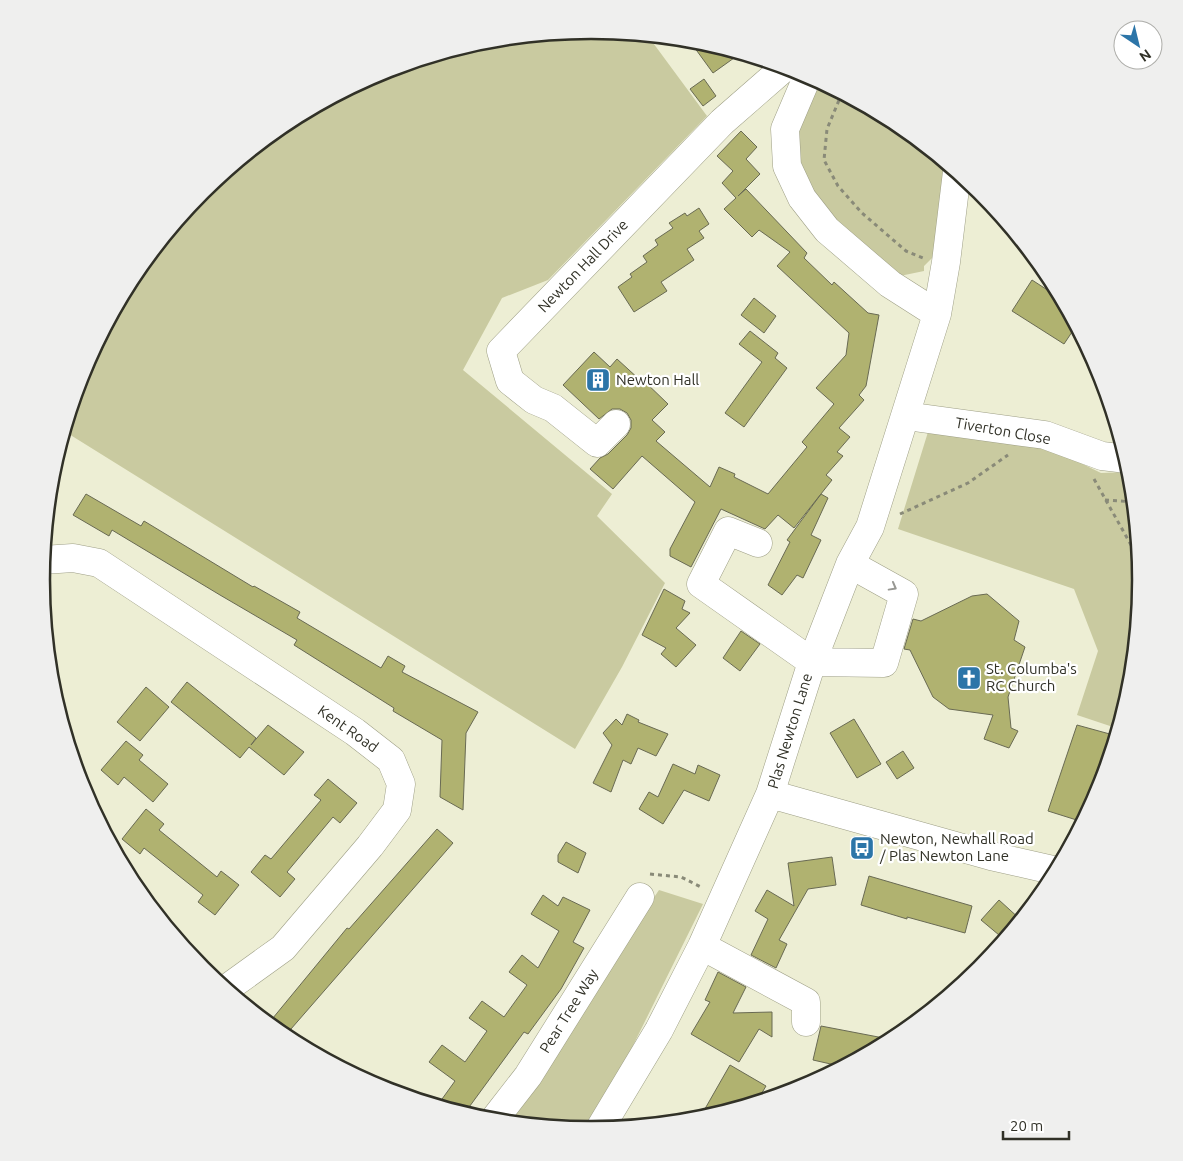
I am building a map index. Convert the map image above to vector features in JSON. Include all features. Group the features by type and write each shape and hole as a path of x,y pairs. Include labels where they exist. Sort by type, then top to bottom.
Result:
{"street":[{"name":"Newton Hall Drive","path":"616,424 597,444 553,408 534,400 510,381 501,351 722,122 779,73"},
{"path":"805,83 785,129 787,166 802,198 827,230 890,284 937,314"},
{"name":"Plas Newton Lane","path":"604,1122 659,1030 724,899 770,794 812,662 850,564 870,527 937,314 946,262 956,180"},
{"name":"Tiverton Close","path":"906,416 1045,435 1080,450 1119,458"},
{"path":"758,543 728,531 701,584 812,662 884,663 904,594 850,564"},
{"name":"Kent Road","path":"51,559 73,558 99,564 355,732 392,760 401,784 397,810 364,853 284,948 231,985"},
{"path":"770,794 991,856 1049,869"},
{"name":"Pear Tree Way","path":"498,1114 528,1076 640,897"},
{"path":"702,946 806,1002 806,1022"}],"path":[{"path":"839,99 827,129 824,160 838,186 862,213 906,251 920,258 946,262"},
{"path":"870,527 968,483 1021,446 1045,435"},
{"path":"1080,450 1105,500 1132,547"},
{"path":"1105,500 1128,502"},
{"path":"640,897 640,890 650,874 681,877 724,899"}],"green space":[{"path":"592,39 653,42 707,116 548,280 502,298 463,370 612,494 597,516 665,583 622,667 575,749 70,435 91,373 106,341 122,310 162,251 208,197 234,173 291,130 321,111 384,80 451,57 521,43 556,40"},
{"path":"815,87 862,111 892,130 947,171 934,256 924,266 924,271 895,277 834,225 802,183 795,131"},
{"path":"928,432 1046,446 1101,473 1122,472 1129,510 1132,545 1132,616 1129,651 1113,727 1077,715 1098,651 1074,589 898,529"},
{"path":"659,890 703,904 611,1090 589,1122 556,1121 507,1116"}],"building":[{"path":"695,49 734,58 713,73"},
{"path":"704,79 716,96 703,106 690,89"},
{"path":"741,131 757,147 746,159 760,174 738,196 746,189 807,253 804,258 832,285 834,282 868,313 879,315 866,386 859,395 864,400 839,428 850,437 837,452 843,456 826,475 832,480 794,528 778,515 765,529 721,509 691,567 670,556 670,549 695,502 642,456 613,489 590,469 627,435 631,428 631,420 627,413 620,409 612,409 599,419 563,385 594,352 610,367 617,359 640,380 642,379 668,404 652,420 665,432 656,441 710,487 719,467 735,474 734,477 768,494 807,447 802,442 834,404 816,388 846,355 849,333 777,266 790,252 759,230 752,237 724,209 736,198 722,183 733,171 717,156"},
{"path":"699,208 709,224 699,231 704,238 687,249 694,260 661,282 667,291 634,312 618,287 632,277 630,274 647,262 643,256 658,245 655,240 673,228 669,223 685,213 687,216"},
{"path":"1032,280 1049,291 1072,332 1064,344 1012,311"},
{"path":"754,298 776,316 764,333 741,315"},
{"path":"750,331 778,353 775,358 787,368 744,427 725,413 762,362 739,344"},
{"path":"86,494 141,526 144,521 253,587 300,612 297,618 381,668 388,656 405,666 402,672 478,712 466,733 463,810 440,797 442,740 393,711 394,708 294,645 297,640 112,530 109,536 73,515"},
{"path":"821,494 828,498 811,535 821,540 803,578 797,575 782,595 768,585 790,542 787,540"},
{"path":"664,589 685,601 682,609 690,613 676,628 696,645 676,667 661,654 666,648 642,635"},
{"name":"St. Columba's RC Church","path":"987,594 1019,621 1014,640 1025,647 1008,697 1011,728 1018,731 1009,748 984,739 993,715 949,709 933,697 910,650 904,649 913,619 921,621 972,596"},
{"path":"741,631 760,644 740,671 723,658"},
{"path":"187,682 256,738 251,745 268,725 304,752 284,775 249,747 240,758 171,702"},
{"path":"146,687 169,707 140,741 117,722"},
{"path":"627,714 639,720 638,722 668,734 656,756 638,748 631,764 623,760 611,792 593,783 612,745 603,733 616,719 622,725"},
{"path":"854,719 881,764 857,778 830,733"},
{"path":"1077,725 1111,734 1092,788 1077,820 1048,811"},
{"path":"126,741 143,755 139,760 168,784 153,802 124,777 118,785 101,770"},
{"path":"903,751 914,768 897,779 886,762"},
{"path":"673,764 695,774 698,765 720,775 709,801 684,790 663,824 639,809 649,792 658,797"},
{"path":"328,779 357,803 340,823 333,817 287,872 295,879 280,897 251,872 265,855 271,859 321,800 314,795"},
{"path":"146,809 164,824 159,830 217,877 221,871 239,885 215,915 198,902 203,895 144,848 140,854 122,839"},
{"path":"437,829 453,843 290,1030 273,1018 347,928 349,929"},
{"path":"566,842 586,853 578,873 558,862 558,855"},
{"path":"832,857 836,885 808,889 779,940 787,944 776,968 751,955 768,919 755,911 767,890 794,906 788,863"},
{"path":"869,876 972,906 965,933 907,917 907,919 861,905"},
{"path":"543,895 558,906 563,897 590,910 573,942 584,948 561,989 528,1034 524,1032 468,1108 441,1101 455,1081 429,1062 442,1045 465,1062 487,1031 469,1018 482,1001 504,1017 527,985 509,972 522,955 538,968 559,931 531,914"},
{"path":"999,900 1016,916 1000,936 981,920"},
{"path":"718,972 746,987 733,1013 772,1012 772,1037 759,1029 739,1062 691,1034 710,1002 705,1000"},
{"path":"821,1026 882,1038 834,1065 813,1060"},
{"path":"730,1065 766,1086 761,1095 704,1110"}],"place":[{"name":"Newton Hall","path":"598,380"},
{"name":"St. Columba's RC Church","path":"969,678"},
{"name":"Newton, Newhall Road / Plas Newton Lane","path":"862,848"}]}
